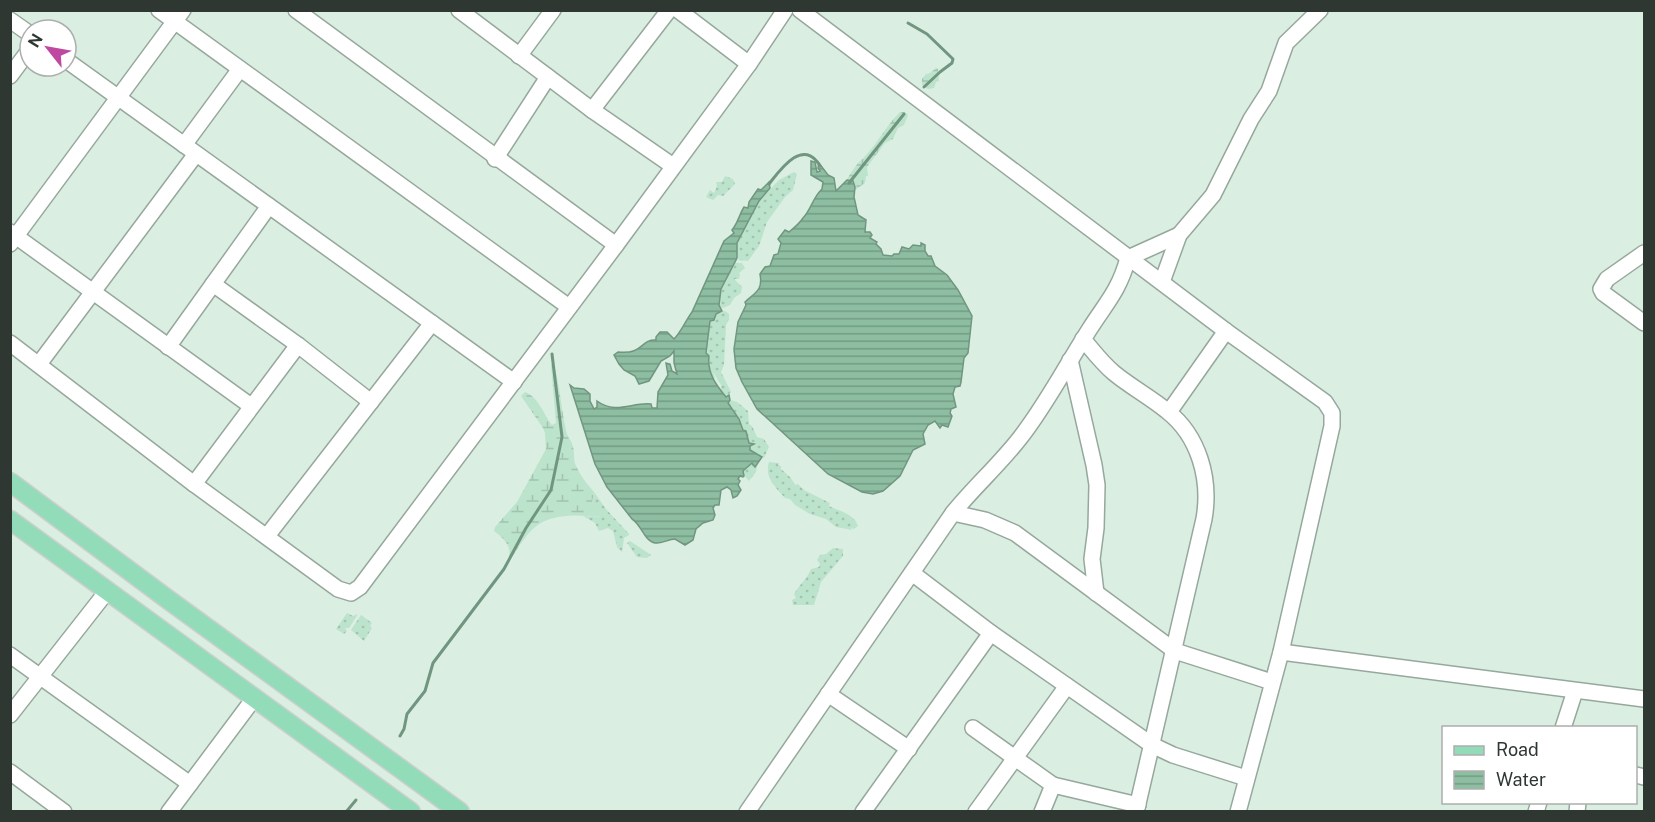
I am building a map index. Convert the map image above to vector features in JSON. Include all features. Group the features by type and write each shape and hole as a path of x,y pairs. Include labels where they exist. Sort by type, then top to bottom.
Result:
{"main road":[{"path":"10,482 460,812"},
{"path":"10,520 411,812"},
{"path":"149,620 166,598"}],"street":[{"path":"159,10 179,16 240,69 569,307"},
{"path":"296,10 495,159 616,245"},
{"path":"459,10 592,110 673,166"},
{"path":"519,56 553,10"},
{"path":"592,110 669,10"},
{"path":"678,10 749,64"},
{"path":"10,343 194,484 338,589 351,593 360,587 616,245 749,64 785,10"},
{"path":"800,10 1226,332 1325,402 1332,413 1332,426 1281,652 1238,812"},
{"path":"1162,282 1179,235 1214,195 1251,119 1274,82 1286,43 1320,10"},
{"path":"179,16 13,238 92,291 251,406"},
{"path":"78,69 514,382"},
{"path":"39,364 190,149 240,69"},
{"path":"495,159 548,77"},
{"path":"168,347 269,206"},
{"path":"1128,258 1179,235"},
{"path":"1644,253 1607,279 1601,288 1603,293 1644,323"},
{"path":"747,812 953,513 1022,436 1113,296 1124,275 1128,258"},
{"path":"213,284 298,345 371,402"},
{"path":"267,536 432,323"},
{"path":"1169,412 1226,332"},
{"path":"973,728 1053,785 1137,808 1175,651 1207,504 1204,470 1191,438 1169,412 1114,373 1083,339"},
{"path":"194,484 298,345"},
{"path":"1070,360 1097,485 1097,518 1092,559 1096,592"},
{"path":"953,513 985,520 1015,533 1175,651 1272,682"},
{"path":"912,573 991,633 1152,745 1173,755 1246,778"},
{"path":"10,715 108,590"},
{"path":"863,812 991,633"},
{"path":"1281,652 1644,699"},
{"path":"10,655 190,784"},
{"path":"976,812 1067,686"},
{"path":"1564,726 1575,691"},
{"path":"828,694 909,749"},
{"path":"169,812 255,697"},
{"path":"10,772 57,810"},
{"path":"1042,812 1053,785"}],"green space":[{"path":"936,68 939,81 936,82 934,88 928,89 922,85 922,79"},
{"path":"900,112 908,115 904,125 898,128 893,139 885,143 867,167 868,176 866,176 865,183 855,190 855,184 847,180 849,175"},
{"path":"794,172 797,174 793,190 767,222 759,246 748,261 739,260 736,254 737,243 759,201 779,180"},
{"path":"725,176 733,179 735,184 723,196 718,195 713,200 706,197 710,190 714,193 716,182 722,182"},
{"path":"735,263 742,263 745,268 739,273 739,279 734,279 742,287 741,293 730,305 723,308 719,305 721,289"},
{"path":"725,311 729,314 729,319 726,325 724,365 721,372 731,392 726,397 713,372 715,378 713,379 707,350 711,320 717,314"},
{"path":"551,365 554,365 556,373 567,435 574,449 575,464 594,492 592,502 603,517 563,516 544,521 528,534 504,569 509,557 509,548 504,539 494,531 495,527 517,502 546,449 543,428 521,396 525,392 530,394 552,425 556,423"},
{"path":"730,400 737,402 748,411 749,424 757,437 764,439 769,447 764,458 750,450 746,433 728,403"},
{"path":"758,462 756,472 749,481 742,473 752,463 754,466"},
{"path":"769,462 779,463 778,465 795,485 798,484 804,490 830,503 829,506 849,515 858,526 851,528 852,530 836,527 826,519 810,514 790,499 785,498 769,477"},
{"path":"594,492 629,534 624,538 622,552 617,547 613,531 608,528 599,531 595,523 583,516 602,517 592,502"},
{"path":"630,541 651,555 647,558 637,557 627,543"},
{"path":"833,548 843,549 843,556 821,582 814,605 793,605 792,600 796,598 794,594 796,590 811,569 819,567 817,560 820,555 826,554"},
{"path":"347,613 353,616 358,614 349,628 345,628 347,631 344,634 336,629"},
{"path":"361,615 372,623 370,626 372,628 364,641 351,630"}],"water":[{"path":"811,161 815,162 817,172 820,171 819,163 828,175 834,178 836,191 847,180 853,181 858,215 866,220 865,232 870,232 872,235 870,238 877,242 883,255 899,254 902,247 909,249 913,245 921,246 921,243 925,245 928,256 931,256 935,266 947,275 958,290 972,316 968,353 964,358 960,386 955,387 953,394 956,407 951,409 952,416 948,427 942,425 940,428 935,421 928,425 923,434 925,444 913,450 900,476 883,491 873,494 862,492 828,474 757,409 736,368 734,349 738,322 746,305 745,302 758,290 760,274 765,267 770,266 774,255 778,254 781,243 778,239 785,230 789,232 800,222 822,189 823,182 811,175"},
{"path":"769,182 770,188 759,201 737,243 737,258 721,289 719,305 722,311 710,321 706,353 709,356 709,368 713,378 726,397 729,395 728,403 739,419 743,430 746,431 749,443 754,444 750,446 750,450 762,457 755,467 752,463 743,471 744,476 738,479 741,490 737,496 733,498 731,490 727,487 721,490 719,505 713,508 715,515 713,520 703,523 696,529 693,540 685,545 675,539 652,542 607,487 595,464 570,385 584,389 590,394 590,401 594,409 597,407 597,401 617,408 651,404 652,408 657,408 658,392 668,375 666,363 670,364 672,371 677,374 674,351 661,361 649,381 639,384 635,376 624,370 614,355 618,352 633,351 651,340 656,340 660,332 667,332 674,339 692,312 724,241 734,233 732,230 744,207 748,208 749,202 758,189 761,190"}],"waterway":[{"path":"908,23 927,34 953,59 952,63 924,87"},
{"path":"849,183 904,114"},
{"path":"769,184 785,165 799,155 813,158 820,166"},
{"path":"400,736 407,714 425,691 433,663 504,569 526,528 551,490 562,437 552,354"},
{"path":"346,812 356,800"}]}
